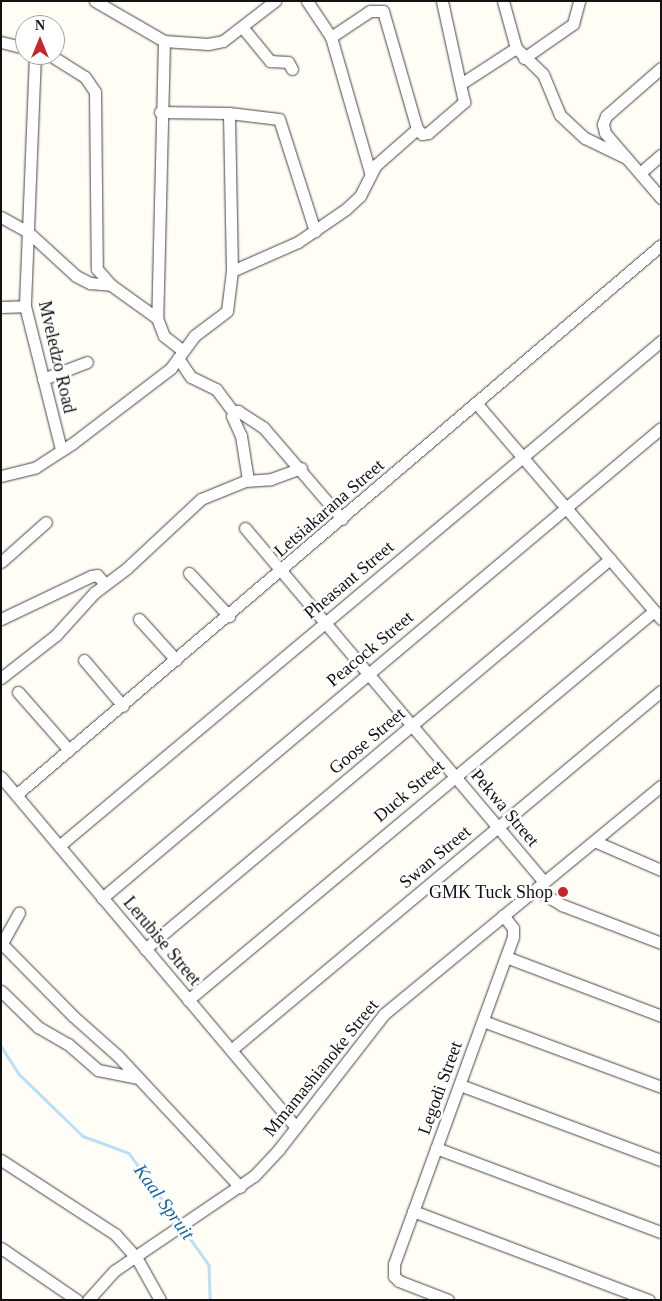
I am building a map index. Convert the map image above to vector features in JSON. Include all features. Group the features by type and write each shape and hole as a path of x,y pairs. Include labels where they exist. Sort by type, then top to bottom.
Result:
{"street":[{"path":"95,1 164,41 216,43 243,28 275,1"},
{"path":"307,1 331,37 370,172"},
{"path":"331,37 370,11 383,11 417,128 426,134 457,111 464,102 462,83 442,1"},
{"path":"503,1 516,48 524,58 543,74 555,105 567,124 596,145 626,158"},
{"path":"524,58 573,24 579,1"},
{"path":"243,28 270,61 288,62 292,69"},
{"path":"164,41 160,112 157,318 164,336 180,354 191,377 216,389 234,413 248,480"},
{"path":"1,42 15,46"},
{"path":"462,83 516,48"},
{"path":"65,64 85,77 95,92 94,256 100,274 111,285 157,318"},
{"name":"Mveledzo Road","path":"35,65 25,306 61,449"},
{"path":"661,68 604,120 605,133 661,198"},
{"path":"160,112 228,113 279,119 315,231"},
{"path":"1,476 36,467 61,449 171,368 180,354 227,311 232,271 228,113"},
{"path":"232,271 258,262 315,231 360,196 370,172 417,128"},
{"path":"640,173 661,155"},
{"path":"1,217 28,232 76,276 90,283 111,285"},
{"name":"Letsiakarana Street","path":"17,794 229,616 661,246"},
{"path":"1,307 25,306"},
{"name":"Pheasant Street","path":"59,846 661,340"},
{"path":"43,379 87,362"},
{"path":"477,404 567,507 657,615"},
{"path":"234,413 240,411 256,420 300,468 342,519"},
{"name":"Peacock Street","path":"102,898 661,428"},
{"path":"1,678 56,635 105,584 201,499 248,480 280,477 300,468"},
{"path":"1,562 46,522"},
{"name":"Pekwa Street","path":"245,528 498,828 540,885 562,905 661,943"},
{"name":"Goose Street","path":"145,949 610,559"},
{"path":"190,573 229,616"},
{"path":"1,620 91,576 97,575 105,584"},
{"name":"Duck Street","path":"188,1000 454,776 657,615"},
{"path":"139,619 176,660"},
{"path":"84,660 123,706"},
{"path":"18,692 69,750"},
{"name":"Swan Street","path":"231,1050 661,692"},
{"name":"Lerubise Street","path":"1,777 296,1127"},
{"name":"Mmamashianoke Street","path":"88,1300 103,1280 240,1187 262,1169 378,1019 659,789"},
{"path":"594,841 661,870"},
{"path":"19,913 2,944 138,1078 240,1187"},
{"name":"Legodi Street","path":"448,1300 404,1283 394,1276 395,1257 506,957 513,932 503,915"},
{"path":"506,957 661,1016"},
{"path":"1,991 38,1027 68,1044 98,1070 138,1078"},
{"path":"483,1021 661,1087"},
{"path":"460,1085 661,1160"},
{"path":"436,1148 661,1232"},
{"path":"2,1162 115,1234 136,1257 160,1300"},
{"path":"413,1211 649,1300"},
{"path":"1,1248 77,1300"}],"waterway":[{"name":"Kaal Spruit","path":"1,1046 19,1074 83,1136 129,1153 179,1223"},
{"name":"Kaal Spruit","path":"182,1227 209,1265 210,1300"}],"place":[{"name":"GMK Tuck Shop","path":"563,892"}]}
